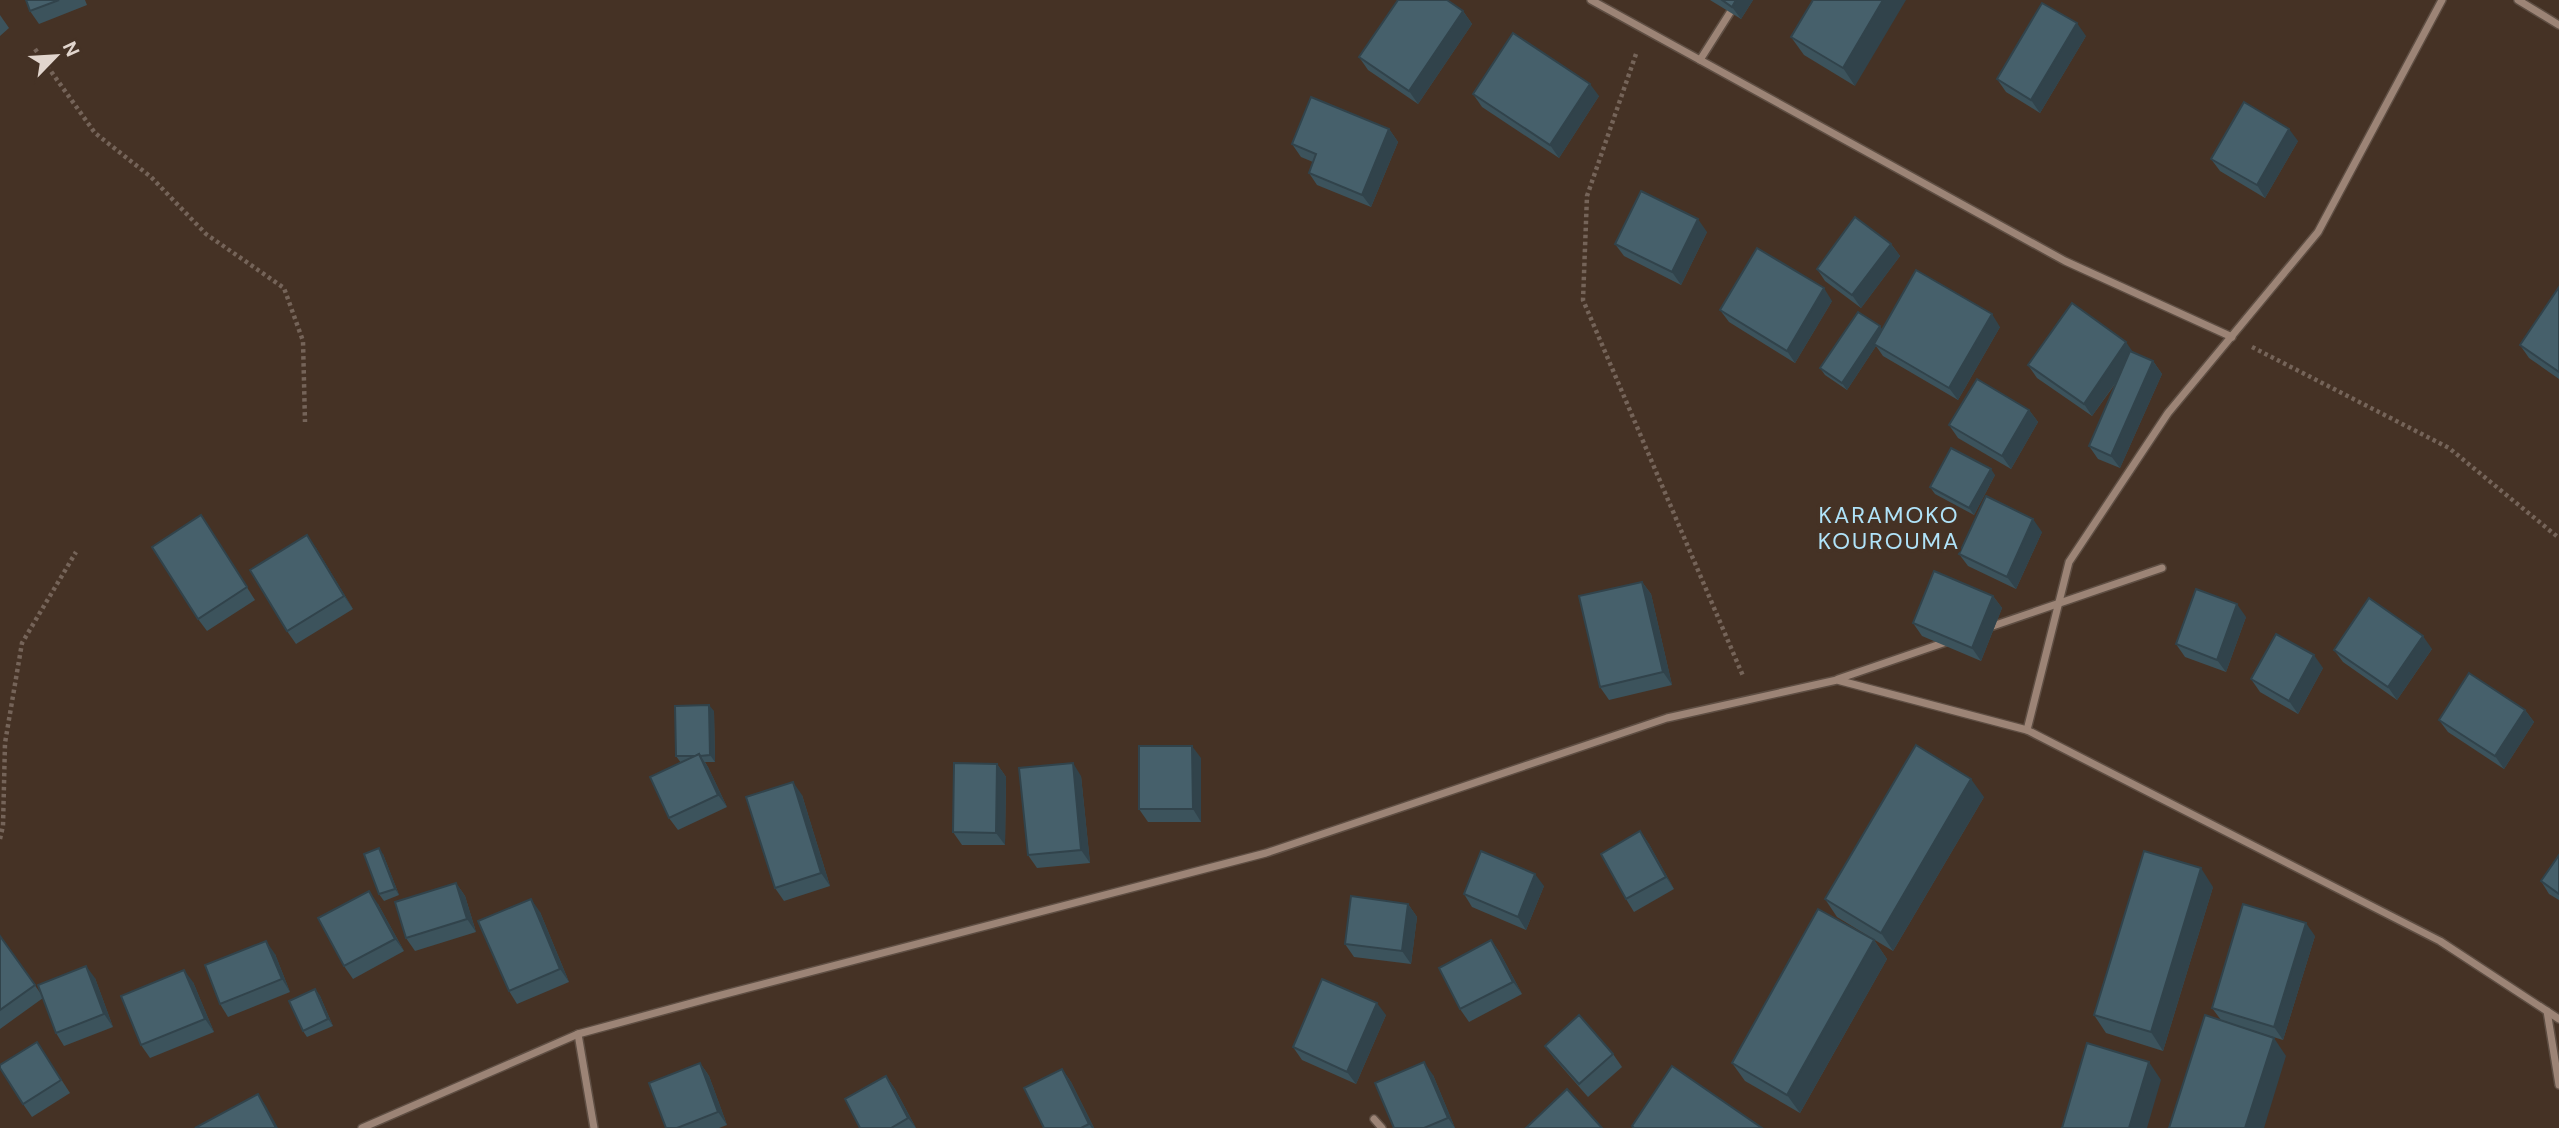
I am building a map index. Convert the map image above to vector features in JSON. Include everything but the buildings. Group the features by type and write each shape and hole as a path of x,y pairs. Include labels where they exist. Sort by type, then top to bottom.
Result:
{"street":[{"path":"1591,0 2065,261 2232,337"},
{"path":"1700,60 1738,0"},
{"path":"2027,730 2069,562 2168,413 2318,232 2442,0"},
{"path":"2518,0 2559,25"},
{"path":"1980,631 2162,568"},
{"path":"362,1128 578,1034 1266,853 1667,718 1837,680 1954,640"},
{"path":"1837,680 2027,730 2440,941 2559,1019"},
{"path":"2547,1011 2559,1085"},
{"path":"578,1034 594,1128"},
{"path":"1374,1119 1382,1128"}],"path":[{"path":"1644,30 1587,195 1583,300 1753,699"},
{"path":"35,48 95,133 151,177 206,234 284,288 303,341 305,422"},
{"path":"2232,337 2449,449 2559,538"},
{"path":"0,839 3,826 5,743 22,643 76,552"}],"district":[{"name":"KARAMOKO KOUROUMA","path":"1889,528"}]}
